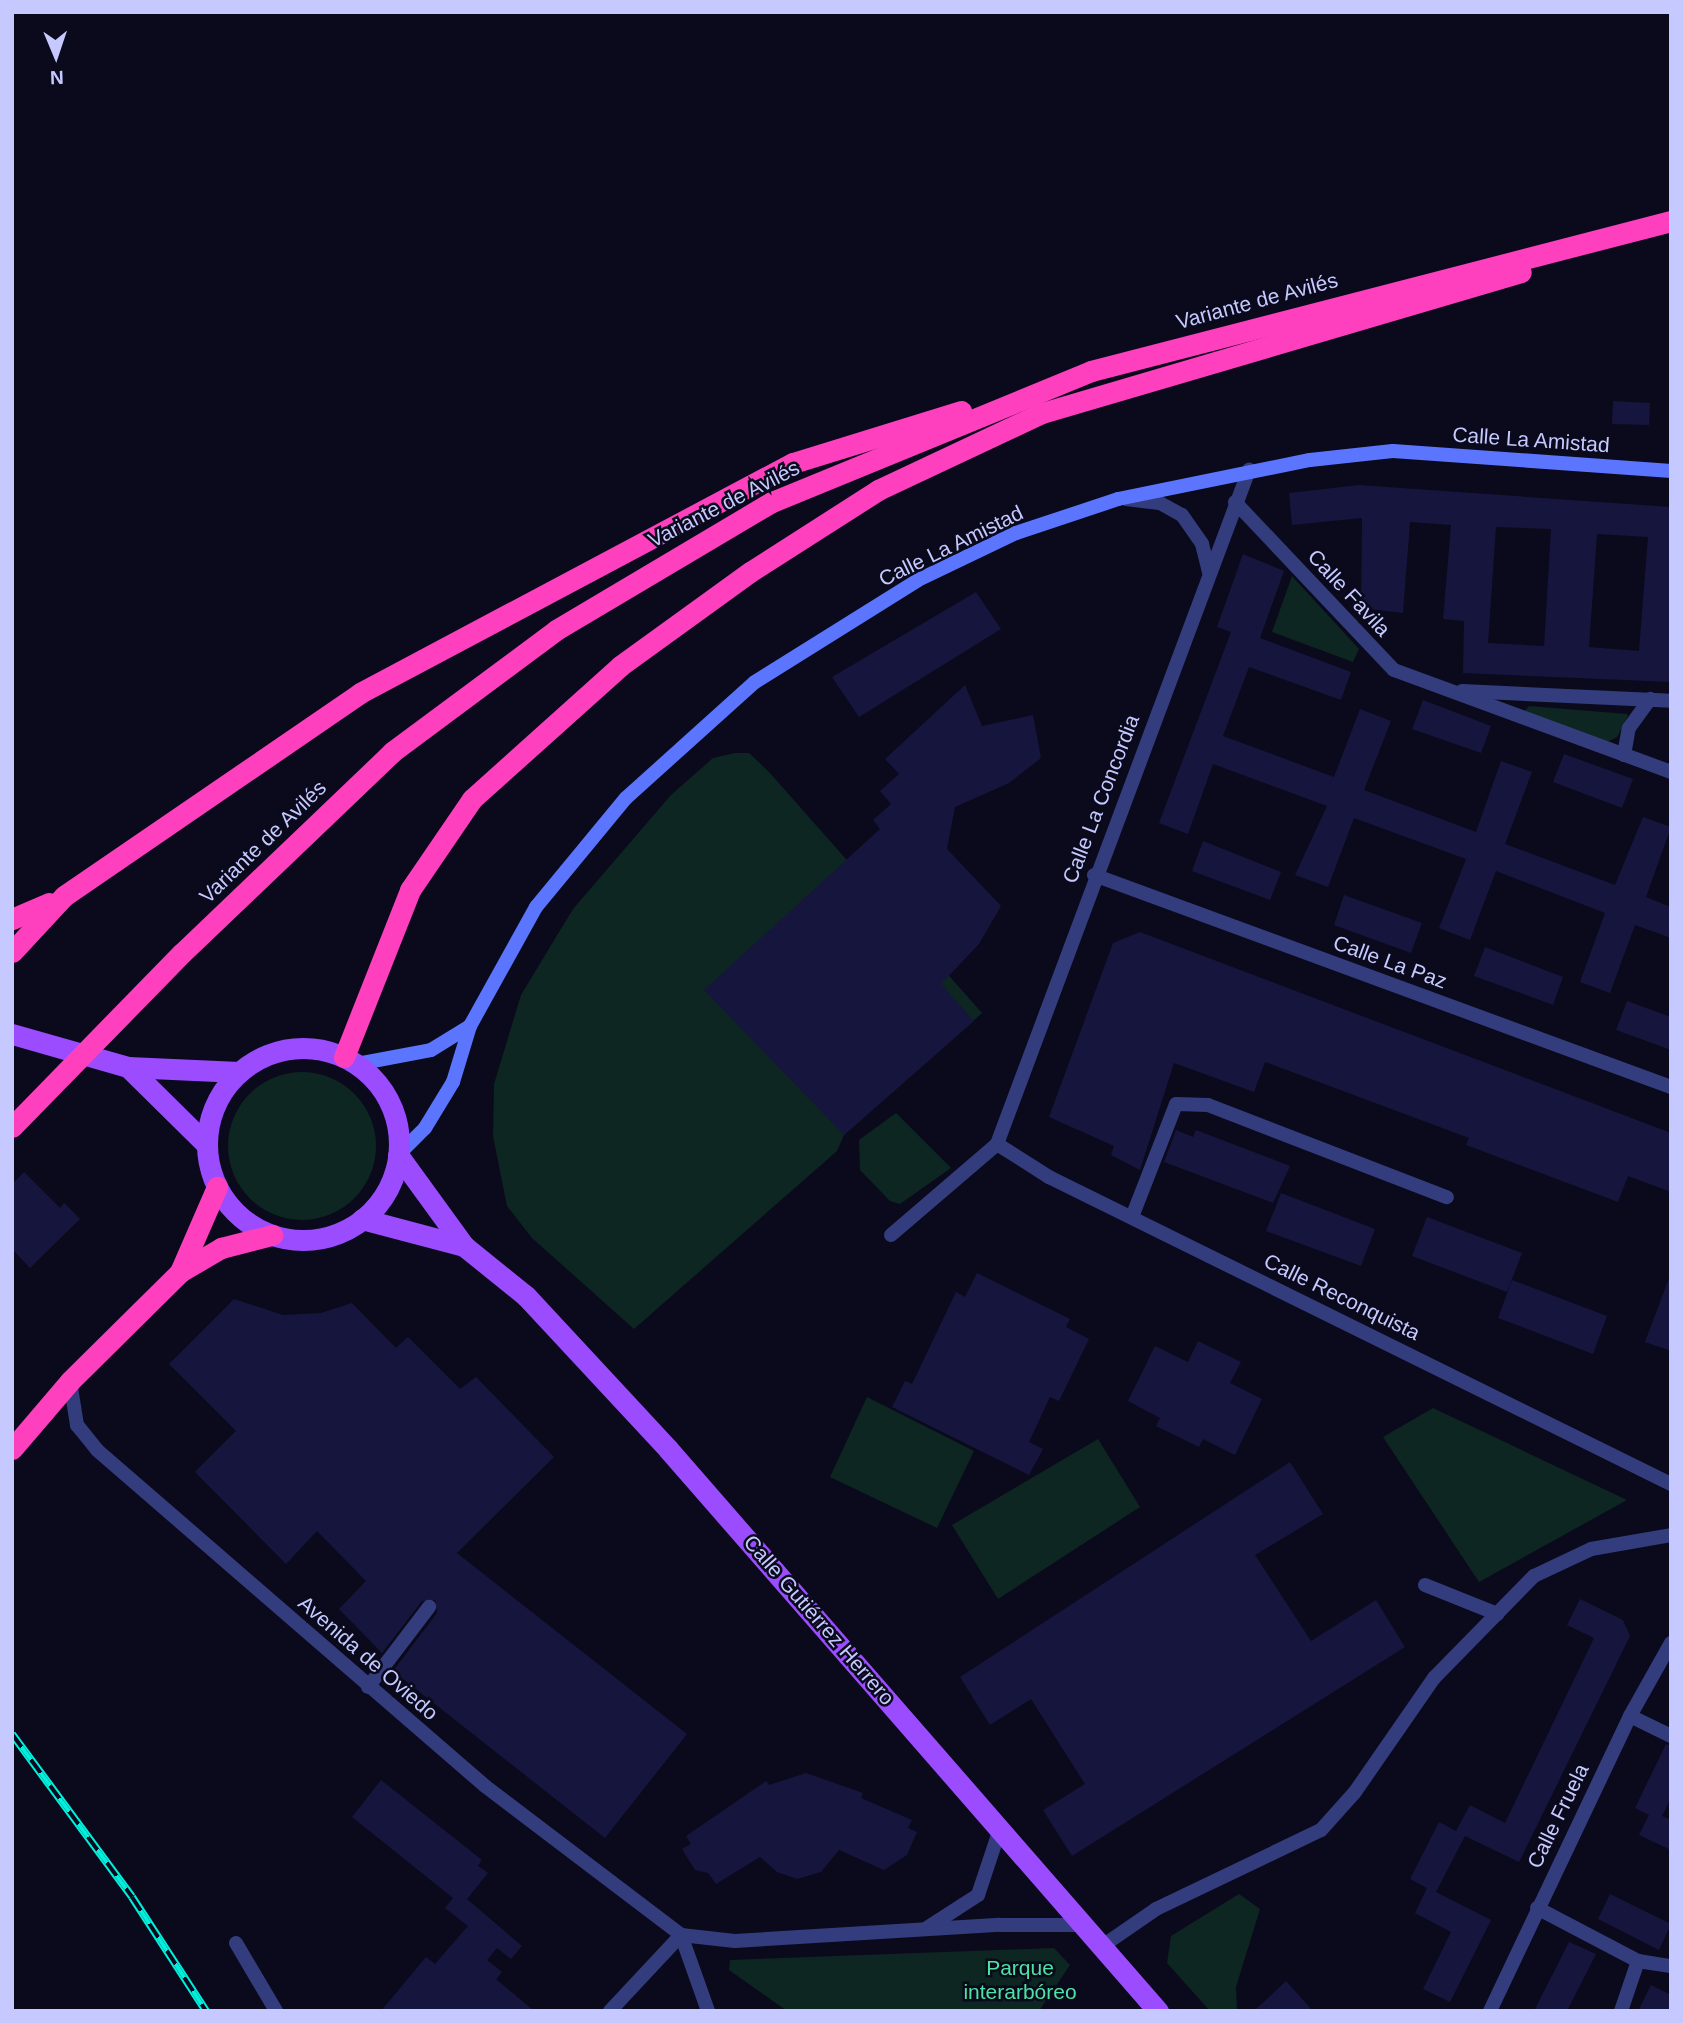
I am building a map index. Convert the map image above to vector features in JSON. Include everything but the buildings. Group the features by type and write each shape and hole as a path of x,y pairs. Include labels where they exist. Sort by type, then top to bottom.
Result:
{"highway":[{"name":"Variante de Avilés","path":"12,1127 182,953 392,752 556,629 772,502 1091,371 1668,222"},
{"path":"351,1061 410,890 472,799 620,666 878,490 1042,413 1238,351 1457,294 1668,222"},
{"path":"12,919 64,897 360,693 793,463 1091,371"},
{"path":"12,952 64,897"},
{"path":"180,1272 217,1187"},
{"path":"12,1450 70,1381 180,1272 221,1248 272,1235"}],"main road":[{"name":"Calle La Amistad","path":"398,1155 425,1128 453,1082 470,1026 536,908 626,798 755,682 918,580 1016,533 1118,499 1249,470 1393,451 1671,471"},
{"name":"Calle La Amistad","path":"351,1061 431,1050 470,1026"},
{"path":"12,1034 128,1067 239,1072"},
{"path":"287,1049 351,1061 381,1087 395,1116 398,1155 383,1196 362,1219 336,1234 307,1240 272,1235 236,1213 217,1187 206,1144 219,1097 239,1072 287,1049"},
{"path":"128,1067 206,1144"},
{"path":"398,1155 464,1246"},
{"path":"362,1219 464,1246"},
{"name":"Calle Gutiérrez Herrero","path":"464,1246 526,1296 668,1449 999,1832 1158,2011"}],"street":[{"name":"Calle La Concordia","path":"997,1144 1094,875 1249,470"},
{"path":"1118,499 1160,503 1182,515 1202,544 1209,572"},
{"name":"Calle Favila","path":"1235,502 1395,670 1671,772"},
{"name":"Calle Favila","path":"1449,690 1671,701"},
{"path":"1624,755 1629,728 1650,699"},
{"name":"Calle La Paz","path":"1094,875 1671,1087"},
{"path":"1132,1217 1176,1104 1208,1105 1447,1197"},
{"path":"891,1235 997,1144"},
{"name":"Calle Reconquista","path":"997,1144 1049,1177 1671,1484"},
{"name":"Avenida de Oviedo","path":"70,1381 77,1425 97,1450 368,1687 597,1874 681,1935 735,1941 923,1930 1082,1925"},
{"path":"1101,1947 1180,1896 1321,1830 1355,1792 1434,1678 1534,1576 1591,1549 1671,1535"},
{"path":"1425,1585 1497,1614"},
{"path":"368,1687 429,1607"},
{"name":"Calle Fruela","path":"1489,2011 1630,1716 1671,1643"},
{"path":"1630,1716 1671,1735"},
{"name":"Avenida de Oviedo","path":"923,1930 978,1895 999,1832"},
{"path":"1538,1908 1638,1961 1671,1966"},
{"path":"610,2011 681,1935 708,2011"},
{"path":"236,1943 276,2011"},
{"path":"1621,2011 1638,1961"}],"green space":[{"path":"1292,576 1359,649 1353,662 1272,632"},
{"path":"1529,706 1628,716 1617,737 1606,743 1524,712"},
{"path":"749,753 769,772 982,1013 844,1135 837,1151 634,1329 532,1238 507,1206 493,1136 494,1084 521,995 573,909 671,795 713,758"},
{"path":"302,1072 330,1077 355,1093 371,1118 376,1146 371,1174 355,1199 330,1215 302,1220 274,1215 249,1199 233,1174 228,1146 233,1118 249,1093 274,1077"},
{"path":"896,1113 951,1168 900,1204 890,1201 860,1170 859,1140"},
{"path":"867,1397 974,1451 937,1528 830,1477"},
{"path":"1433,1408 1627,1500 1479,1582 1383,1437"},
{"path":"1098,1439 1140,1507 998,1599 952,1525"},
{"path":"1239,1894 1260,1909 1236,1987 1237,2011 1210,2011 1167,1963 1171,1936"},
{"name":"Parque interarbóreo","path":"1054,1948 1070,1965 1039,2011 787,2011 729,1970 730,1960"}],"railway":[{"path":"12,1734 132,1897 206,2011"}]}
